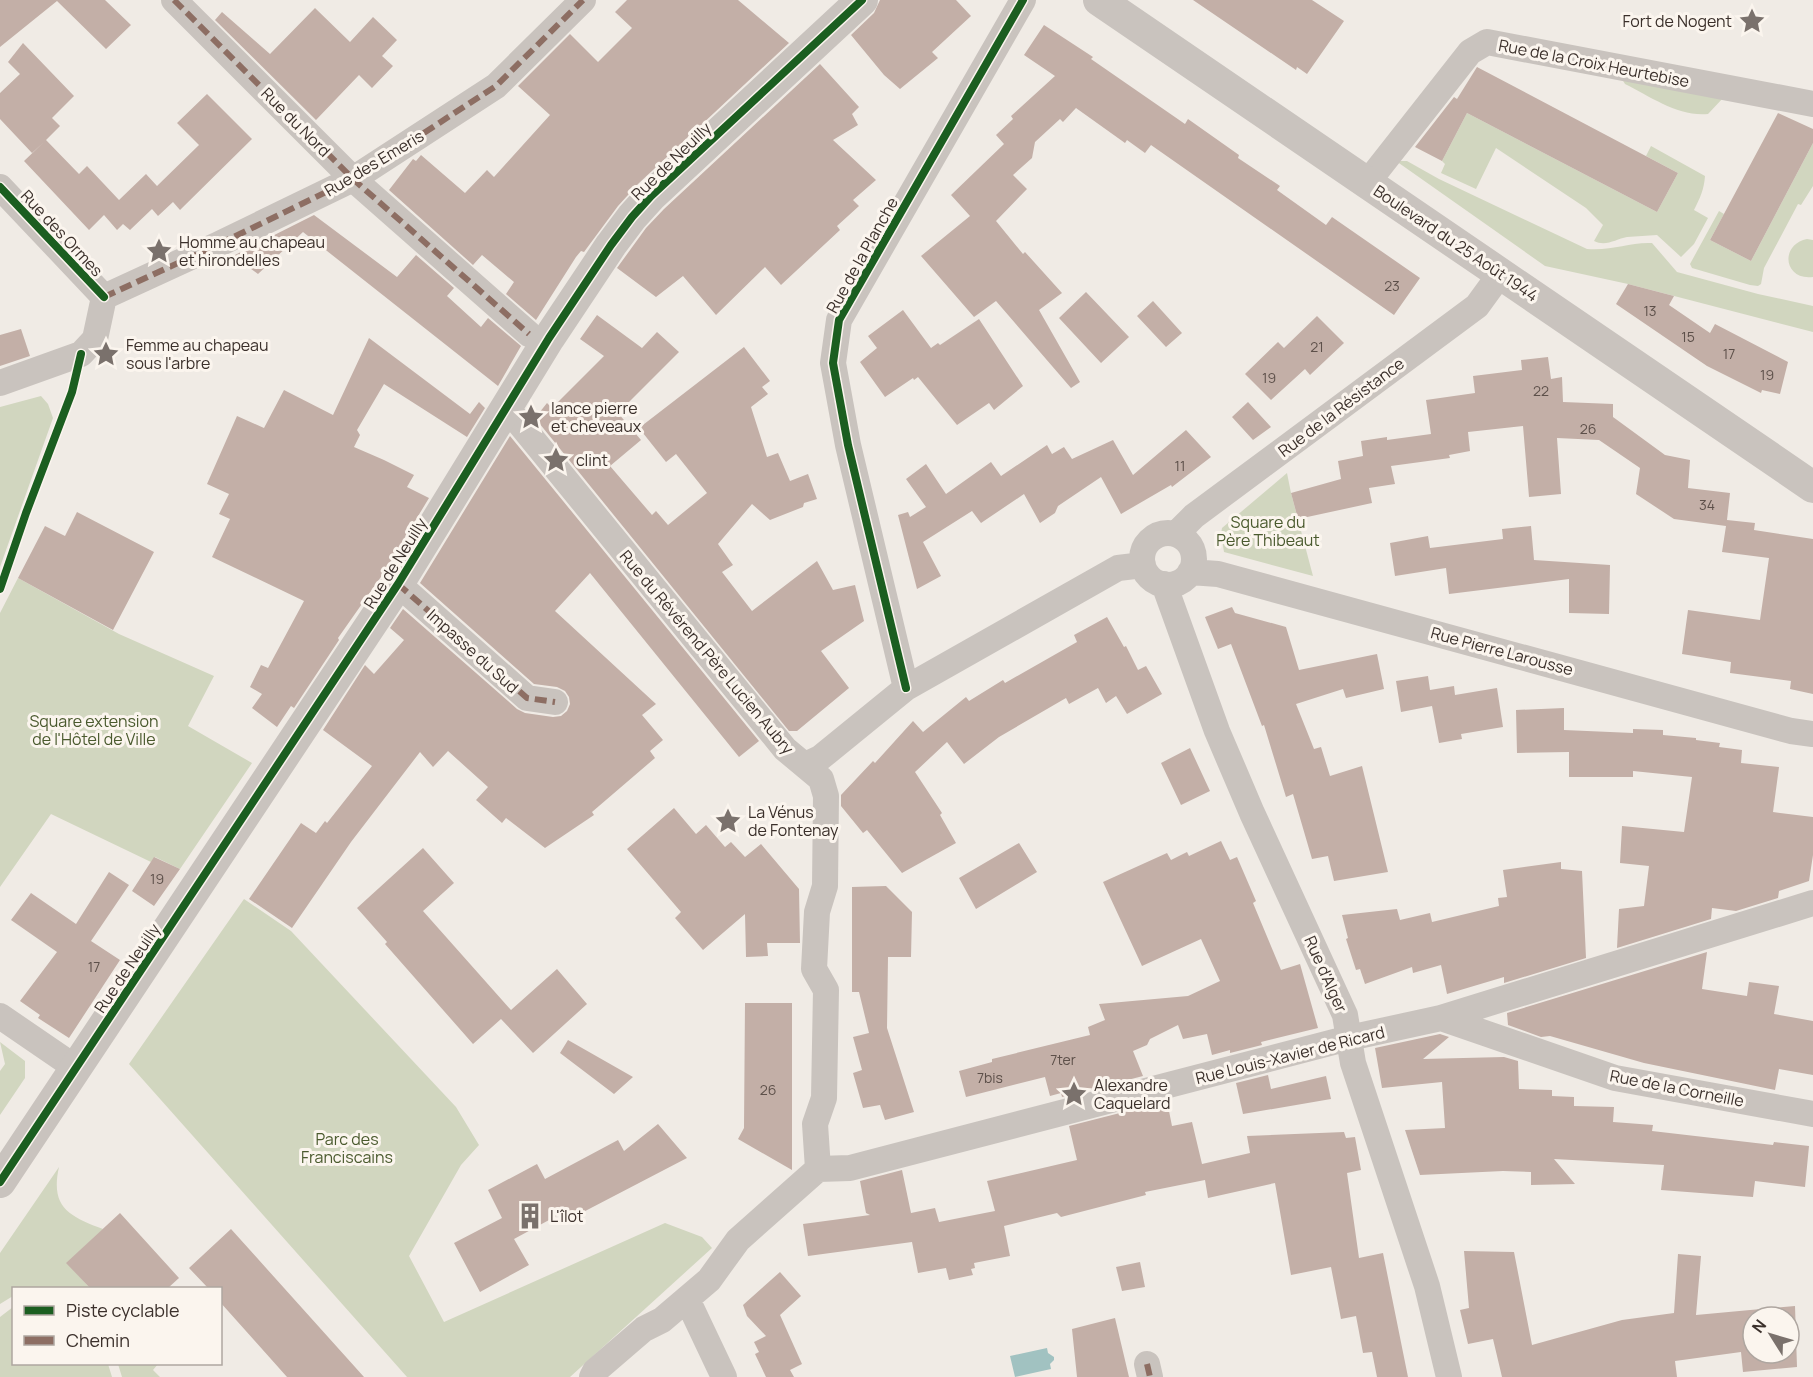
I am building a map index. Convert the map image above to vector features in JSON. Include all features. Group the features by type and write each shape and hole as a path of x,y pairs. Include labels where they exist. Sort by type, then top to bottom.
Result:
{"street":[{"name":"Rue du Nord","path":"174,0 353,179 529,334"},
{"name":"Rue des Emeris","path":"104,297 353,179 496,86 583,0"},
{"name":"Rue de Neuilly","path":"0,1182 398,584 549,338 610,245 632,217 862,0"},
{"name":"Rue de la Planche","path":"906,688 848,445 835,375 833,363 839,320 1023,0"},
{"name":"Boulevard du 25 Août 1944","path":"1099,0 1813,487"},
{"name":"Rue de la Croix Heurtebise","path":"1367,183 1470,52 1487,42 1813,104"},
{"name":"Rue des Ormes","path":"0,187 104,297"},
{"name":"Rue de la Résistance","path":"1176,534 1194,516 1476,306 1501,273"},
{"path":"0,382 81,354 95,339 104,297"},
{"name":"Rue du Révérend Père Lucien Aubry","path":"507,408 785,749 821,779 826,796 825,886 817,912 814,969 826,990 824,1098 815,1124 818,1169"},
{"path":"1160,534 1176,534 1183,538 1192,549 1193,565 1190,572 1179,582 1164,584 1150,578 1143,565 1144,550 1148,543 1160,534"},
{"path":"806,765 820,758 906,688 1118,568 1143,565"},
{"name":"Rue Pierre Larousse","path":"1190,572 1214,573 1780,728 1813,734"},
{"name":"Impasse du Sud","path":"398,584 528,698 555,702"},
{"name":"Rue d'Alger","path":"1164,584 1217,731 1256,824 1345,1015 1353,1063 1427,1286 1449,1377"},
{"name":"Rue Louis-Xavier de Ricard","path":"818,1169 850,1168 1349,1038 1441,1018 1813,903"},
{"path":"0,1016 76,1068"},
{"name":"Rue de la Corneille","path":"1441,1018 1615,1078 1813,1114"},
{"path":"592,1377 595,1371 644,1329 662,1320 709,1280 738,1240 818,1169"},
{"path":"687,1299 724,1377"}],"green space":[{"path":"1622,79 1724,97 1708,114 1697,114 1676,109 1655,100 1625,84"},
{"path":"1467,113 1657,212 1678,173 1646,156 1651,146 1705,176 1704,186 1694,210 1708,218 1694,244 1681,257 1657,235 1627,237 1607,243 1598,243 1594,241 1603,225 1586,208 1496,148 1476,189 1441,173 1445,164 1442,161"},
{"path":"1813,143 1813,186 1801,205 1798,204 1764,268 1761,284 1750,285 1692,268 1690,264 1719,211 1724,214 1710,240 1751,261"},
{"path":"1396,161 1407,161 1439,179 1587,249 1652,243 1677,272 1813,306 1813,332 1628,284 1545,266"},
{"path":"1807,239 1813,240 1813,277 1796,274 1789,262 1792,248"},
{"path":"41,396 48,404 53,418 0,567 0,407"},
{"name":"Square du Père Thibeaut","path":"1287,473 1313,576 1224,552 1222,528"},
{"name":"Square extension de l'Hôtel de Ville","path":"18,578 119,634 214,676 188,726 252,763 180,869 155,857 151,862 51,814 0,887 0,613"},
{"name":"Parc des Franciscains","path":"244,899 291,931 456,1107 479,1145 461,1165 409,1256 444,1322 665,1223 702,1237 712,1248 570,1377 407,1377 129,1064"},
{"path":"0,1042 25,1061 25,1078 0,1115 0,1071 5,1064"},
{"path":"59,1167 57,1192 60,1201 72,1214 103,1229 67,1263 89,1287 12,1287 12,1297 0,1304 0,1253"},
{"path":"12,1308 12,1365 108,1365 112,1377 0,1377 0,1317"},
{"path":"118,1365 157,1365 153,1370 160,1377 122,1377"}],"water":[{"path":"1047,1348 1048,1353 1054,1357 1050,1364 1051,1369 1015,1377 1010,1356"}],"building":[{"path":"0,0 105,0 131,25 106,49 57,1 0,47"},
{"path":"627,0 738,0 789,43 638,184 618,206 584,252 581,251 576,257 536,320 506,294 514,282 482,255 473,265 389,190 413,159 416,161 421,155 465,193 487,170 494,177 550,115 518,86 570,34 598,62 632,28 615,12"},
{"path":"880,0 956,0 971,16 932,52 938,58 900,89 884,75 851,35 874,13"},
{"path":"1193,0 1312,0 1344,21 1307,74 1297,67 1296,70"},
{"path":"315,8 350,42 373,17 397,40 382,56 393,66 372,88 359,75 316,120 215,20 222,12 270,54"},
{"path":"1044,25 1093,57 1091,59 1185,124 1188,119 1239,155 1238,158 1280,186 1277,190 1326,225 1332,217 1420,278 1394,315 1151,145 1145,153 1127,140 1125,143 1076,108 1063,122 1060,119 1035,142 1032,158 1013,175 1027,189 996,221 1023,254 1025,252 1062,293 1039,310 1080,382 1071,388 996,301 974,317 921,256 970,216 951,195 1004,144 996,135 1013,119 1011,116 1055,76 1024,55"},
{"path":"23,43 74,96 52,118 60,126 46,140 79,174 87,166 119,200 146,174 157,186 199,145 177,123 207,94 252,139 180,210 173,202 158,216 152,209 130,230 123,224 117,230 104,215 89,230 24,161 44,142 32,153 0,119 0,93 20,74 8,62"},
{"path":"820,64 859,107 852,114 858,125 833,140 876,180 853,200 859,206 837,226 840,230 781,285 765,267 716,315 683,276 656,297 617,268 646,228 664,209"},
{"path":"1477,67 1678,173 1657,212 1467,113 1442,161 1415,147 1454,97 1457,99"},
{"path":"1778,113 1813,129 1813,143 1751,261 1710,240"},
{"path":"314,215 397,277 416,255 454,288 447,296 481,327 488,318 521,346 498,386 303,232 258,274 233,256"},
{"path":"1628,284 1674,296 1669,305 1710,333 1715,324 1788,362 1780,394 1762,390 1761,393 1707,366 1616,304"},
{"path":"1086,292 1129,337 1101,363 1059,318"},
{"path":"1153,301 1182,333 1166,347 1137,316"},
{"path":"903,310 931,348 938,343 940,345 979,319 1023,386 994,410 989,403 957,425 918,377 885,397 860,362 877,348 868,336"},
{"path":"597,315 642,348 657,332 679,352 618,413 641,440 610,466 652,515 656,511 668,525 707,493 676,454 666,462 639,428 744,347 770,381 762,387 768,394 751,407 767,457 778,453 790,481 808,474 817,499 770,520 752,504 718,544 733,565 722,572 752,611 817,561 833,590 855,585 864,621 821,651 849,688 797,731 789,731 535,418 547,403 552,408 604,356 580,339"},
{"path":"1317,316 1344,343 1310,375 1305,369 1271,400 1245,374 1278,342 1284,348"},
{"path":"21,329 30,356 0,366 0,335"},
{"path":"369,338 470,414 479,402 485,408 467,437 384,384 357,430 360,435 354,447 414,475 407,487 429,498 383,574 338,638 339,640 294,708 291,706 277,727 252,708 262,694 250,687 261,665 268,668 304,601 212,557 230,519 219,514 229,494 207,484 237,416 264,428 284,390 333,415"},
{"path":"1548,357 1551,379 1562,377 1563,402 1613,404 1613,417 1665,455 1690,460 1688,488 1730,493 1727,520 1755,523 1754,530 1813,539 1813,694 1790,689 1791,681 1730,673 1731,662 1682,654 1688,610 1760,620 1769,558 1722,552 1726,526 1674,519 1636,494 1640,468 1599,440 1557,438 1561,494 1529,497 1523,426 1468,432 1470,451 1449,455 1450,458 1391,466 1395,484 1369,488 1372,503 1298,519 1291,493 1341,479 1338,461 1363,456 1361,441 1431,434 1426,400 1475,393 1473,376 1522,370 1521,360"},
{"path":"1248,402 1271,427 1253,440 1232,417"},
{"path":"1186,430 1211,457 1172,487 1171,485 1121,514 1101,477 1058,506 1055,513 1040,523 1024,494 981,523 972,511 923,542 941,576 917,589 898,515 908,512 910,517 926,507 906,479 926,464 946,494 991,462 1001,476 1047,445 1052,454 1064,447 1072,459 1113,440 1133,475"},
{"path":"510,436 759,741 739,757 590,573 555,611 656,704 642,715 663,740 650,751 655,758 592,812 594,815 545,848 506,818 502,823 476,800 488,787 448,751 433,767 420,752 351,842 292,928 249,899 301,823 316,833 325,821 327,823 372,766 323,730 365,665 374,674 404,640 390,628 403,609 517,709 525,713 553,717 561,716 567,711 570,704 565,691 557,687 534,684 420,583"},
{"path":"77,512 154,552 113,630 18,578 45,526 65,536"},
{"path":"1531,526 1534,560 1610,565 1609,614 1569,613 1569,579 1449,594 1446,568 1395,576 1390,543 1428,536 1430,548 1503,539 1502,529"},
{"path":"1232,607 1235,613 1286,627 1299,670 1377,654 1384,689 1346,698 1343,689 1296,704 1314,749 1321,747 1330,776 1362,766 1388,872 1334,881 1328,856 1312,859 1293,794 1286,797 1264,725 1262,726 1231,644 1218,649 1205,617"},
{"path":"1107,617 1138,670 1146,666 1162,694 1127,714 1116,696 1106,703 1098,688 1069,704 1066,698 999,737 964,764 947,742 915,772 942,813 940,815 956,843 902,873 867,830 863,833 841,806 841,795 873,761 875,763 913,721 923,732 966,697 969,701 1003,680 1005,683 1077,642 1074,635"},
{"path":"1428,676 1430,690 1454,686 1455,695 1497,688 1503,727 1461,734 1462,739 1439,743 1432,706 1401,712 1396,681"},
{"path":"1564,708 1564,730 1633,733 1633,729 1663,730 1663,735 1696,738 1696,740 1720,743 1719,747 1742,750 1741,763 1779,767 1773,812 1813,817 1813,855 1809,881 1779,891 1778,898 1736,911 1712,908 1711,919 1617,948 1619,909 1644,906 1649,866 1620,863 1622,826 1684,832 1692,777 1633,771 1633,777 1569,777 1569,752 1517,753 1516,710"},
{"path":"1190,748 1210,791 1181,805 1161,763"},
{"path":"674,808 696,834 706,825 725,847 731,842 745,857 761,844 799,889 800,943 767,943 768,956 746,957 745,914 703,950 675,918 681,912 627,849"},
{"path":"1221,841 1230,860 1237,857 1281,970 1300,964 1318,1028 1261,1042 1262,1045 1212,1055 1207,1034 1183,1039 1178,1025 1150,1039 1147,1045 1133,1051 1143,1076 1062,1097 1061,1093 1050,1096 1045,1077 966,1097 959,1071 992,1062 992,1059 1090,1035 1088,1027 1105,1020 1099,1004 1188,996 1220,981 1201,939 1142,966 1103,882 1167,853 1171,860 1187,852 1189,856"},
{"path":"1019,843 1037,872 976,909 959,878"},
{"path":"423,848 454,883 423,911 511,1010 557,969 587,1004 533,1053 501,1019 473,1044 385,944 387,942 357,908"},
{"path":"154,857 180,869 154,906 132,891"},
{"path":"1561,862 1561,869 1582,871 1586,958 1504,983 1504,977 1447,994 1441,965 1413,973 1412,967 1365,984 1360,969 1356,970 1346,939 1348,938 1342,915 1397,909 1400,920 1430,913 1432,922 1499,906 1498,898 1507,897 1503,870"},
{"path":"109,872 129,885 91,941 120,960 69,1038 38,1018 40,1015 20,1001 57,952 11,920 31,893 76,924"},
{"path":"886,886 912,912 911,957 888,957 887,1028 914,1112 885,1120 880,1105 863,1108 853,1073 862,1070 853,1037 869,1033 859,992 852,992 852,887"},
{"path":"1707,952 1702,989 1747,996 1749,982 1779,986 1774,1014 1813,1021 1813,1075 1779,1069 1775,1090 1644,1063 1550,1036 1541,1037 1508,1025 1507,1013"},
{"path":"745,1003 792,1003 792,1170 738,1139 744,1128"},
{"path":"1440,1034 1449,1037 1423,1059 1504,1057 1518,1061 1519,1089 1552,1090 1552,1096 1574,1097 1574,1106 1614,1107 1613,1122 1653,1125 1652,1131 1773,1145 1774,1142 1809,1146 1805,1187 1755,1181 1753,1197 1661,1190 1664,1165 1554,1159 1575,1184 1531,1185 1531,1172 1420,1175 1405,1130 1445,1128 1442,1082 1382,1088 1375,1048"},
{"path":"568,1040 633,1077 614,1094 560,1053"},
{"path":"1268,1075 1271,1089 1326,1076 1331,1099 1243,1114 1236,1083"},
{"path":"1167,1101 1172,1126 1192,1122 1202,1164 1250,1153 1247,1136 1344,1132 1346,1138 1355,1137 1361,1170 1347,1173 1359,1258 1383,1253 1408,1377 1377,1377 1372,1352 1363,1353 1356,1316 1341,1319 1331,1267 1291,1275 1275,1183 1208,1198 1205,1180 1145,1192 1146,1195 1061,1217 1057,1213 1004,1226 1010,1256 974,1263 975,1268 971,1269 973,1275 949,1280 946,1268 918,1273 912,1242 808,1256 803,1224 870,1215 866,1213 860,1181 902,1170 911,1213 935,1208 939,1222 995,1211 987,1181 1077,1160 1069,1126"},
{"name":"L'îlot","path":"658,1124 687,1158 566,1221 562,1213 514,1239 529,1265 480,1292 454,1243 502,1218 488,1190 537,1164 545,1179 618,1140 624,1151"},
{"path":"120,1213 179,1278 169,1287 89,1287 66,1263"},
{"path":"231,1229 364,1377 287,1377 222,1304 222,1287 207,1287 189,1268"},
{"path":"1464,1251 1514,1252 1532,1345 1622,1320 1674,1313 1678,1254 1701,1256 1696,1315 1741,1311 1741,1352 1675,1361 1677,1377 1502,1377 1493,1339 1468,1344 1460,1310 1469,1308"},
{"path":"1140,1262 1145,1287 1122,1291 1116,1267"},
{"path":"780,1272 801,1296 780,1315 802,1364 790,1370 794,1377 766,1377 755,1354 759,1352 754,1342 766,1336 747,1316 743,1305"},
{"path":"1115,1318 1129,1377 1077,1377 1072,1329"},
{"path":"1742,1365 1797,1365 1797,1367 1743,1372"}],"marked path":[{"path":"174,0 353,179 529,334"},
{"path":"104,297 353,179 496,86 583,0"},
{"path":"398,584 527,698 555,702"},
{"path":"1147,1364 1150,1377"}],"cycle path":[{"path":"0,1182 398,584 549,338 611,245 651,196 862,0"},
{"path":"906,688 848,445 833,363 839,320 1023,0"},
{"path":"0,187 104,297"},
{"path":"0,589 72,392 81,354"}],"place":[{"name":"Fort de Nogent","path":"1752,21"},
{"name":"Homme au chapeau et hirondelles","path":"159,251"},
{"name":"Femme au chapeau sous l'arbre","path":"106,354"},
{"name":"lance pierre et cheveaux","path":"531,417"},
{"name":"clint","path":"556,460"},
{"name":"La Vénus de Fontenay","path":"728,821"},
{"name":"Alexandre Caquelard","path":"1074,1094"},
{"name":"L'îlot","path":"530,1216"}]}
